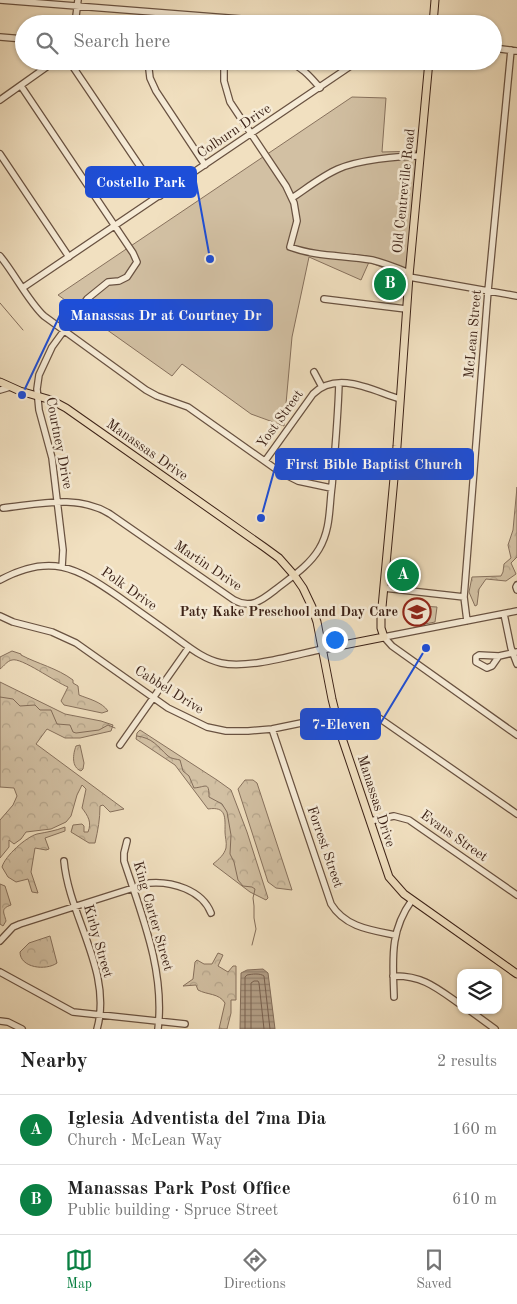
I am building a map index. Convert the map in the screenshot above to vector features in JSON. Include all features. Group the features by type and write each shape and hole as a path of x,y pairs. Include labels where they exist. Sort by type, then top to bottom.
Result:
{"main road":[{"path":"434,15 435,0"},
{"name":"Old Centreville Road","path":"384,637 381,624 406,309 428,70"},
{"name":"Manassas Drive","path":"0,382 51,400 74,414 264,547 279,558 294,575 304,588 312,606 336,715 389,877 412,900 517,974"},
{"name":"Polk Drive","path":"323,649 384,637"}],"street":[{"path":"0,0 78,3 200,15"},
{"path":"0,36 15,38"},
{"name":"McLean Street","path":"467,621 464,597 488,291 514,50"},
{"path":"0,100 43,70"},
{"path":"75,70 160,196"},
{"path":"149,70 150,78 156,91 205,165"},
{"path":"224,70 224,81 234,109 286,186 292,198 297,221 290,247 328,256 373,261 409,275 517,296"},
{"path":"304,70 320,88"},
{"name":"Colburn Drive","path":"24,287 345,70"},
{"path":"21,86 115,226"},
{"path":"0,154 69,257"},
{"path":"292,198 332,172 346,166 397,157 420,156"},
{"name":"Courtney Drive","path":"62,566 63,550 52,458 40,414 37,385 42,368 52,347 86,299 108,282 118,281 126,277 136,264 136,257 115,226"},
{"path":"0,256 41,313 146,390 188,407 280,472 298,481 331,488"},
{"path":"324,299 406,309"},
{"path":"314,372 322,387"},
{"name":"Yost Street","path":"265,461 313,394 322,387 339,382 353,384 400,399"},
{"name":"Martin Drive","path":"3,508 58,502 81,502 99,507 234,600 243,604 250,604 261,600 294,575 312,558 324,539 328,524 337,428 339,382"},
{"path":"0,390 10,387"},
{"name":"Polk Drive","path":"0,580 30,568 45,566 62,566 77,571 95,580 189,647 212,660 233,664 252,663 323,649"},
{"path":"517,585 517,590"},
{"path":"384,588 464,597"},
{"path":"384,637 517,611"},
{"path":"504,614 517,664"},
{"name":"Cabbel Drive","path":"0,616 13,622 52,632 76,643 176,712 207,727 239,732 272,728 336,715 364,714 386,721 517,814"},
{"path":"384,637 392,646 517,735"},
{"path":"120,745 189,647"},
{"path":"499,656 514,652"},
{"name":"Forrest Street","path":"272,728 331,904 339,915 354,925 395,935"},
{"name":"Evans Street","path":"370,821 394,816 408,820 517,895"},
{"name":"King Carter Street","path":"127,841 124,858 157,970 160,994 158,1029"},
{"name":"Kirby Street","path":"64,861 66,879 95,970 99,991 97,1029"},
{"path":"0,941 13,927 20,924 133,888 157,883 177,886 192,893 204,902 211,913"},
{"path":"394,997 393,952 395,935 401,918 412,900"},
{"path":"0,972 69,1010 185,1024"},
{"path":"393,976 414,978 428,982 457,1002"},
{"path":"474,1014 495,1029"},
{"path":"0,1021 8,1022 22,1029"}],"green space":[{"path":"352,97 386,98 382,152 418,151 406,277 369,262 361,280 309,257 292,337 284,426 251,414 182,364 172,376 58,295"},
{"path":"517,487 517,557 511,563 516,574 506,581 486,579 479,589 477,605 475,606 469,592 472,577 501,576 504,564 511,558 508,545 513,530"},
{"path":"421,606 437,607 435,622 420,625"},
{"path":"12,651 67,676 78,686 79,695 99,703 108,711 102,713 64,705 61,701 68,687 23,662 12,660 0,669 0,657"},
{"path":"0,682 65,714 113,725 111,731 80,738 65,738 47,729 36,744 124,809 110,812 103,805 100,806 95,843 89,843 71,832 73,825 82,824 84,832 88,832 90,825 89,819 82,808 86,789 82,785 71,816 66,822 51,829 26,832 14,844 9,840 9,847 0,858 0,820 13,805 17,796 14,788 0,787"},
{"path":"140,730 231,790 247,832 268,898 266,900 250,892 213,864 223,855 226,848 224,814 219,809 208,809 175,765 136,739 137,733"},
{"path":"80,745 84,763 81,771 74,763 76,746"},
{"path":"245,780 253,780 257,783 292,890 276,888 268,882 238,789"},
{"path":"65,827 65,831 45,838 49,849 35,848 31,872 38,893 32,892 28,879 16,882 8,877 2,867 16,847 32,836"},
{"path":"0,884 5,886 11,905 4,909 6,921 3,926 0,924"},
{"path":"50,936 57,963 47,967 40,967 24,962 20,952 29,943"},
{"path":"218,953 223,955 218,966 228,972 233,966 236,966 236,1000 231,1000 231,1013 227,1029 219,1029 225,1003 220,997 201,992 196,985 183,986 193,979 195,962 197,960 204,964 212,964"}],"water":[{"path":"263,969 268,973 275,1029 240,1029 241,973 247,970"}],"waterway":[{"path":"0,303 23,330"},
{"path":"0,697 13,699 20,706 35,705 40,710 51,710 57,724 70,725 73,732 76,733 99,730 108,725 115,728"},
{"path":"137,736 151,741 169,757 180,760 183,771 189,776 194,788 206,786 209,797 222,804 227,812 231,835 230,854 238,880 243,886 255,889 253,898 256,929 252,945"}],"place":[{"name":"Costello Park","path":"210,259"},
{"name":"Manassas Park Post Office","path":"390,284"},
{"name":"Manassas Dr at Courtney Dr","path":"22,395"},
{"name":"First Bible Baptist Church","path":"261,518"},
{"name":"Iglesia Adventista del 7ma Dia","path":"403,575"},
{"name":"Paty Kake Preschool and Day Care","path":"417,612"},
{"name":"7-Eleven","path":"426,648"}]}
